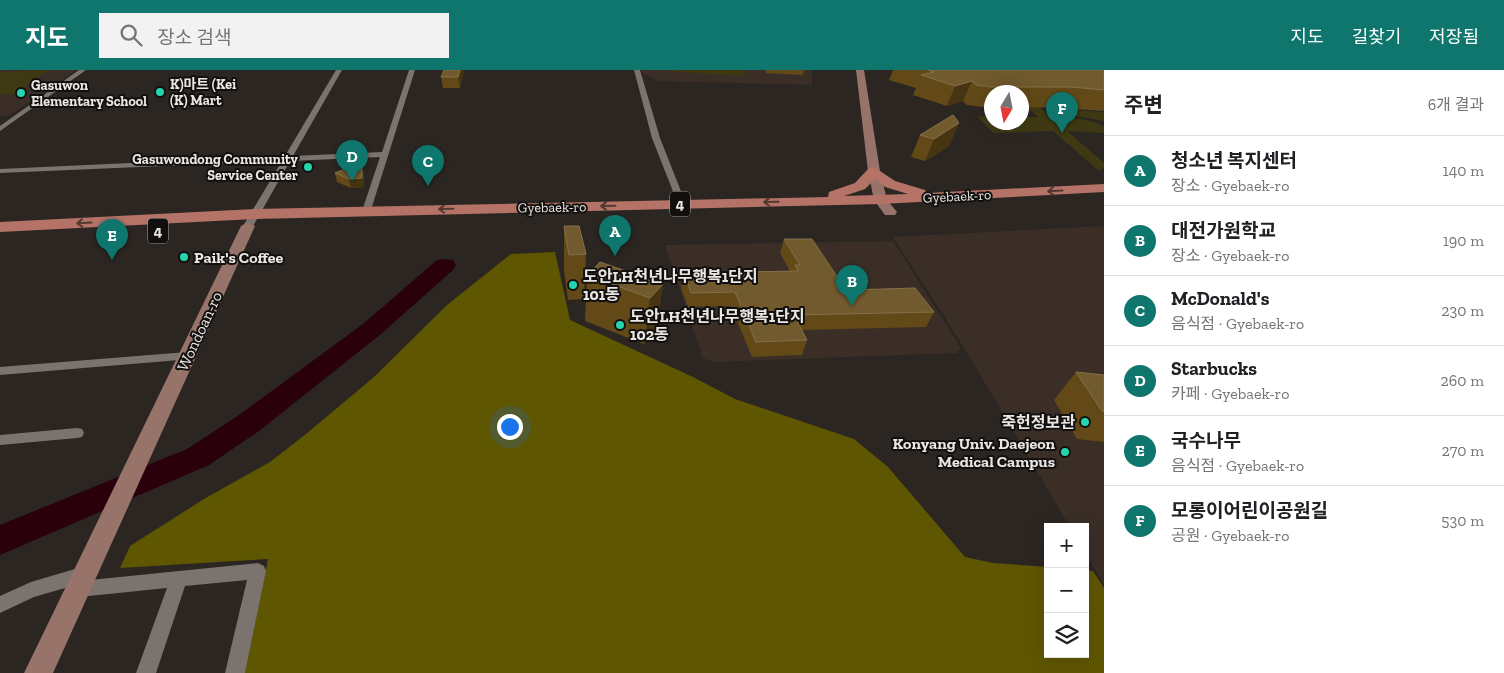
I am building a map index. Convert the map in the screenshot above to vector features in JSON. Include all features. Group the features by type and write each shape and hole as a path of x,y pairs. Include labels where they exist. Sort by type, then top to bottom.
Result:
{"main road":[{"path":"860,70 874,171 886,206"},
{"path":"874,171 897,187 935,197"},
{"path":"805,201 860,186 874,171"},
{"name":"Gyebaek-ro","path":"0,239 367,211 805,201 886,206 935,197 1104,188"},
{"name":"Gyebaek-ro","path":"0,227 1104,201"},
{"name":"Wondoan-ro","path":"82,581 252,220"}],"street":[{"path":"0,129 83,70"},
{"path":"252,220 339,70"},
{"path":"367,211 412,70"},
{"path":"637,70 656,138 682,204"},
{"path":"0,117 18,116"},
{"path":"0,171 385,154"},
{"path":"0,371 187,356"},
{"path":"0,440 77,433"},
{"path":"0,605 31,590 82,581 179,578 258,571 234,673"},
{"path":"146,673 179,578"},
{"path":"38,673 82,581"}],"shaded area":[{"name":"Gasuwon Elementary School","path":"0,70 76,70 10,115 0,116"},
{"path":"49,70 15,94 0,95 0,72"},
{"path":"641,70 812,70 812,85 659,81 643,74"},
{"path":"657,70 746,70 745,74 738,76"},
{"path":"1029,98 1052,118 1086,120 1104,127 1104,133 1067,131 1104,163 1104,168 1098,170 1053,131 993,133 990,130 1029,130 1029,117 1038,117 1029,109"},
{"path":"1049,109 1104,112 1104,121 1054,112"},
{"path":"977,116 984,116 984,123"},
{"name":"Konyang Univ. Daejeon Medical Campus","path":"1104,226 1104,585 1089,560 1089,523 1068,523 965,349 893,237"},
{"path":"893,241 961,348 956,353 713,362 703,358 665,245"},
{"path":"555,252 570,320 693,377 735,399 854,439 888,467 965,557 993,563 1044,567 1044,658 1089,658 1089,570 1093,571 1104,588 1104,673 245,673 268,559 120,568 130,546 204,499 270,462 306,434 374,377 447,305 511,254"}],"building":[{"path":"444,70 460,70 458,77 441,77"},
{"path":"928,70 1104,70 1104,90 1071,87 1029,87 1029,85 984,86 976,85 972,81 955,86 921,75 934,72"},
{"path":"953,115 959,123 934,139 920,135"},
{"path":"352,166 362,166 362,178 349,179 335,173"},
{"path":"564,226 579,226 586,254 569,255"},
{"path":"784,239 812,239 842,284 845,284 849,290 915,288 934,312 794,315 807,340 756,342 735,292 691,293 684,273 798,271 795,265 800,265"},
{"path":"600,262 663,284 650,298 587,275"},
{"path":"1076,372 1104,375 1104,411 1102,411"}],"waterway":[{"path":"0,540 198,457 249,423 372,329 445,265"}],"place":[{"name":"K)마트 (Kei (K) Mart","path":"160,92"},
{"name":"Gasuwon Elementary School","path":"21,93"},
{"name":"모롱이어린이공원길","path":"1062,133"},
{"name":"Gasuwondong Community Service Center","path":"308,167"},
{"name":"Starbucks","path":"352,181"},
{"name":"McDonald's","path":"428,186"},
{"name":"청소년 복지센터","path":"615,256"},
{"name":"Paik's Coffee","path":"184,257"},
{"name":"국수나무","path":"112,260"},
{"name":"도안LH천년나무행복1단지 101동","path":"573,285"},
{"name":"대전가원학교","path":"852,306"},
{"name":"도안LH천년나무행복1단지 102동","path":"620,325"},
{"name":"죽헌정보관","path":"1085,422"},
{"name":"Konyang Univ. Daejeon Medical Campus","path":"1065,452"}]}
